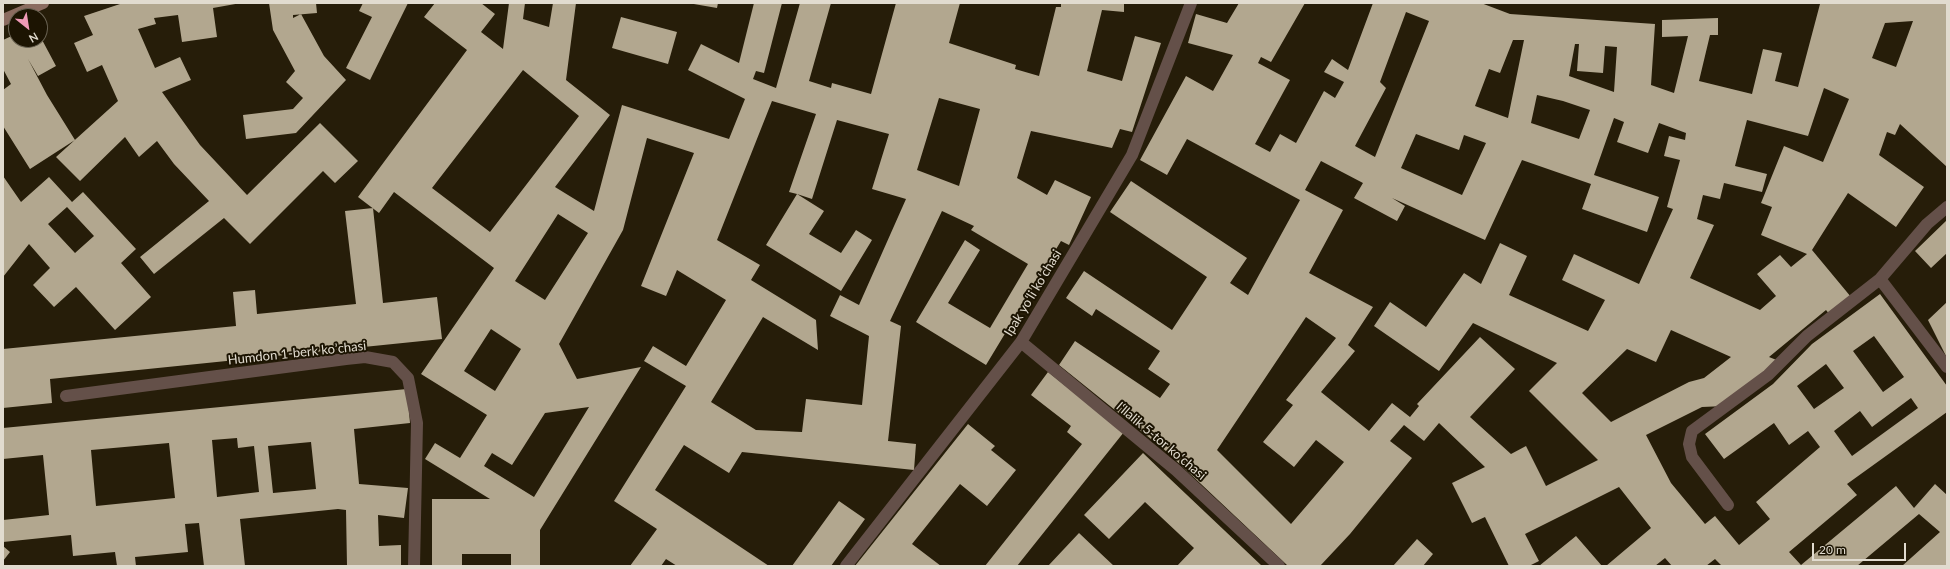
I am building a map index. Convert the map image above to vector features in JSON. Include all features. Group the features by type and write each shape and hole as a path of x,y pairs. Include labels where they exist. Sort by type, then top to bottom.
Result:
{"street":[{"path":"3,20 43,3"},
{"name":"Ipak yoʻli koʻchasi","path":"846,566 1021,342 1132,155 1190,3"},
{"path":"1728,505 1692,457 1689,444 1692,431 1768,375 1807,336 1880,279 1927,224 1947,207"},
{"path":"1880,279 1947,367"},
{"name":"Iʻllalik 5-tor koʻchasi","path":"1021,342 1176,470 1279,566"},
{"name":"Humdon 1-berk koʼchasi","path":"66,396 353,358 365,357 393,362 408,378 417,423 414,566"}],"building":[{"path":"123,3 241,3 213,8 217,37 182,42 178,15 154,18 156,24 138,29 155,68 180,57 191,80 162,92 200,145 247,195 320,123 358,161 335,183 323,171 250,244 224,218 154,274 140,257 209,201 174,164 157,141 139,157 125,137 80,181 56,157 118,101 102,65 87,72 74,43 93,35 84,16"},
{"path":"269,3 316,3 317,13 301,14 324,56 346,80 296,133 246,139 243,115 293,109 303,98 286,82 295,71 273,30","holes":["300,14 293,18 293,15"]},
{"path":"363,3 408,3 370,80 346,68 372,17 359,11"},
{"path":"435,3 481,3 495,14 481,32 503,49 509,3 525,3 523,19 549,27 553,3 576,3 566,80 610,115 555,187 594,211 622,105 729,139 745,99 688,70 701,44 739,63 754,3 782,3 764,73 756,71 753,79 776,88 800,3 831,3 809,81 831,88 832,83 871,94 896,3 960,3 949,43 1016,65 1015,69 1039,76 1056,7 1061,7 1061,3 1124,3 1124,12 1102,10 1087,71 1122,81 1135,36 1161,43 1132,132 1120,129 1112,148 1031,131 1017,178 1047,195 1055,180 1091,197 1069,245 1061,241 986,365 916,322 965,240 980,250 948,303 990,328 1028,264 971,230 974,226 942,211 890,321 901,326 888,441 916,444 914,470 742,452 729,473 684,445 655,490 769,566 677,566 666,559 661,566 630,566 657,529 614,501 686,386 644,361 653,346 686,366 726,300 677,270 666,296 641,286 694,153 647,138 623,230 559,344 577,379 641,367 540,530 540,566 511,566 511,554 462,554 462,566 432,566 432,499 490,499 425,459 435,443 460,458 487,415 421,374 494,268 394,192 379,213 358,197 467,50 424,17","holes":["523,70 579,116 490,232 432,188","939,98 980,109 959,186 917,170","772,101 816,114 789,192 812,199 837,120 889,134 872,189 906,199 859,305 840,295 830,316 869,336 862,405 806,399 802,432 756,430 711,402 763,317 818,350 816,320 751,280 760,265 717,240","558,214 588,233 545,300 515,281","491,329 521,349 495,391 464,371","589,407 534,497 484,466 492,453 512,465 545,413"]},
{"path":"688,3 718,3 717,8"},
{"path":"1239,3 1305,3 1271,62 1261,57 1258,63 1290,80 1255,144 1270,152 1280,134 1296,143 1324,91 1335,98 1344,82 1324,72 1332,59 1348,70 1373,3 1481,3 1510,14 1655,24 1651,85 1674,93 1688,36 1662,37 1662,20 1718,18 1718,35 1710,35 1699,81 1752,94 1763,49 1782,53 1775,81 1798,87 1820,4 1947,3 1947,167 1900,124 1895,135 1887,132 1879,155 1924,187 1896,227 1848,193 1812,250 1851,297 1830,315 1826,310 1769,357 1779,361 1725,406 1702,407 1646,435 1671,483 1705,524 1715,516 1739,545 1770,519 1756,502 1820,447 1808,431 1789,445 1774,423 1724,459 1705,434 1773,384 1812,344 1880,294 1947,386 1947,412 1847,484 1857,495 1789,552 1801,565 1896,486 1914,508 1935,484 1947,495 1947,566 1902,566 1940,532 1919,514 1857,566 1722,566 1715,559 1706,566 1672,566 1665,558 1655,566 1606,566 1651,528 1619,487 1525,534 1539,561 1529,566 1509,566 1485,517 1472,523 1452,483 1485,467 1439,423 1424,441 1404,425 1390,441 1412,458 1350,534 1320,566 1288,566 1166,451 1059,365 1075,341 1160,398 1170,384 1148,369 1160,351 1096,309 1092,316 1066,298 1084,271 1172,330 1207,277 1110,212 1131,181 1247,258 1230,283 1248,295 1300,200 1187,139 1167,175 1140,160 1186,76 1213,91 1233,55 1188,43 1196,14 1227,23","holes":["1406,12 1429,21 1375,157 1355,146 1386,88 1380,82","1913,21 1896,67 1872,58 1885,23","1513,40 1524,40 1508,118 1475,106 1489,69 1500,73","1575,44 1579,44 1577,71 1603,73 1605,46 1617,47 1614,92 1569,76","1824,88 1849,99 1823,162 1784,146 1761,203 1772,207 1761,235 1807,254 1791,267 1780,255 1757,274 1776,296 1760,310 1690,278 1714,225 1697,219 1703,195 1720,199 1724,183 1762,192 1767,174 1735,166 1747,120 1808,136","1537,95 1563,101 1590,110 1579,139 1531,123","1614,118 1624,122 1617,142 1648,153 1659,123 1686,133 1685,140 1669,136 1664,156 1680,160 1667,207 1673,209 1639,284 1574,254 1562,280 1605,300 1588,331 1509,295 1527,256 1500,243 1481,284 1464,273 1426,327 1390,302 1374,326 1439,371 1473,323 1557,363 1529,391 1598,460 1546,486 1526,446 1511,454 1470,417 1515,369 1480,337 1417,404 1419,406 1410,417 1392,403 1369,431 1321,392 1355,351 1348,345 1373,307 1309,273 1343,210 1305,190 1321,161 1363,183 1354,198 1397,221 1405,206 1392,198 1485,240 1522,160 1591,184 1582,209 1647,232 1659,197 1594,175","1416,134 1459,150 1464,135 1486,143 1462,195 1401,168","1306,317 1336,338 1286,400 1293,405 1263,442 1294,467 1316,440 1344,462 1291,524 1217,450","1671,330 1731,357 1704,378 1689,382 1611,422 1582,393 1627,349 1656,362","1874,336 1904,377 1883,392 1853,351","1826,364 1844,388 1814,409 1797,386","1911,398 1918,408 1852,456 1834,431 1860,411 1872,427"]},
{"path":"621,17 677,32 668,64 612,48"},
{"path":"8,38 8,48 46,48 56,66 38,76 28,59 47,95 75,140 30,169 3,126 3,90 11,84 3,69 3,40"},
{"path":"3,176 21,202 49,177 72,202 83,192 136,249 121,263 151,297 115,330 76,287 54,307 33,285 50,268 29,244 3,277","holes":["67,207 94,236 75,253 48,224"]},
{"path":"797,194 824,211 809,234 841,253 856,230 872,240 841,291 766,245"},
{"path":"373,208 383,303 437,297 442,339 50,379 52,403 3,408 3,349 236,326 233,292 255,290 257,314 356,304 345,211"},
{"path":"1947,220 1947,253 1931,268 1915,251"},
{"path":"1947,302 1947,358 1928,320"},
{"path":"1048,372 1124,432 1017,566 985,566 1082,444 1067,432 1071,426 1031,395"},
{"path":"407,389 410,423 354,429 359,484 408,488 404,518 378,515 379,546 401,545 401,566 347,566 346,510 338,509 240,519 245,566 204,566 199,523 185,524 188,552 135,557 136,566 117,566 115,552 73,556 71,535 3,542 3,520 49,515 43,455 3,459 3,428","holes":["237,438 238,448 254,446 259,492 217,497 212,440","311,442 316,489 273,493 268,446","169,443 175,498 96,506 91,450"]},
{"path":"968,424 995,446 991,450 1016,470 987,506 960,484 912,544 941,566 855,566"},
{"path":"1143,453 1262,566 1177,566 1194,548 1145,502 1109,539 1084,515"},
{"path":"839,501 865,519 831,566 792,566"},
{"path":"1079,533 1098,551 1114,566 1048,566"},
{"path":"1576,536 1602,566 1539,566"},
{"path":"1417,539 1433,554 1423,566 1393,566"},
{"path":"3,546 10,552 3,561"}]}
